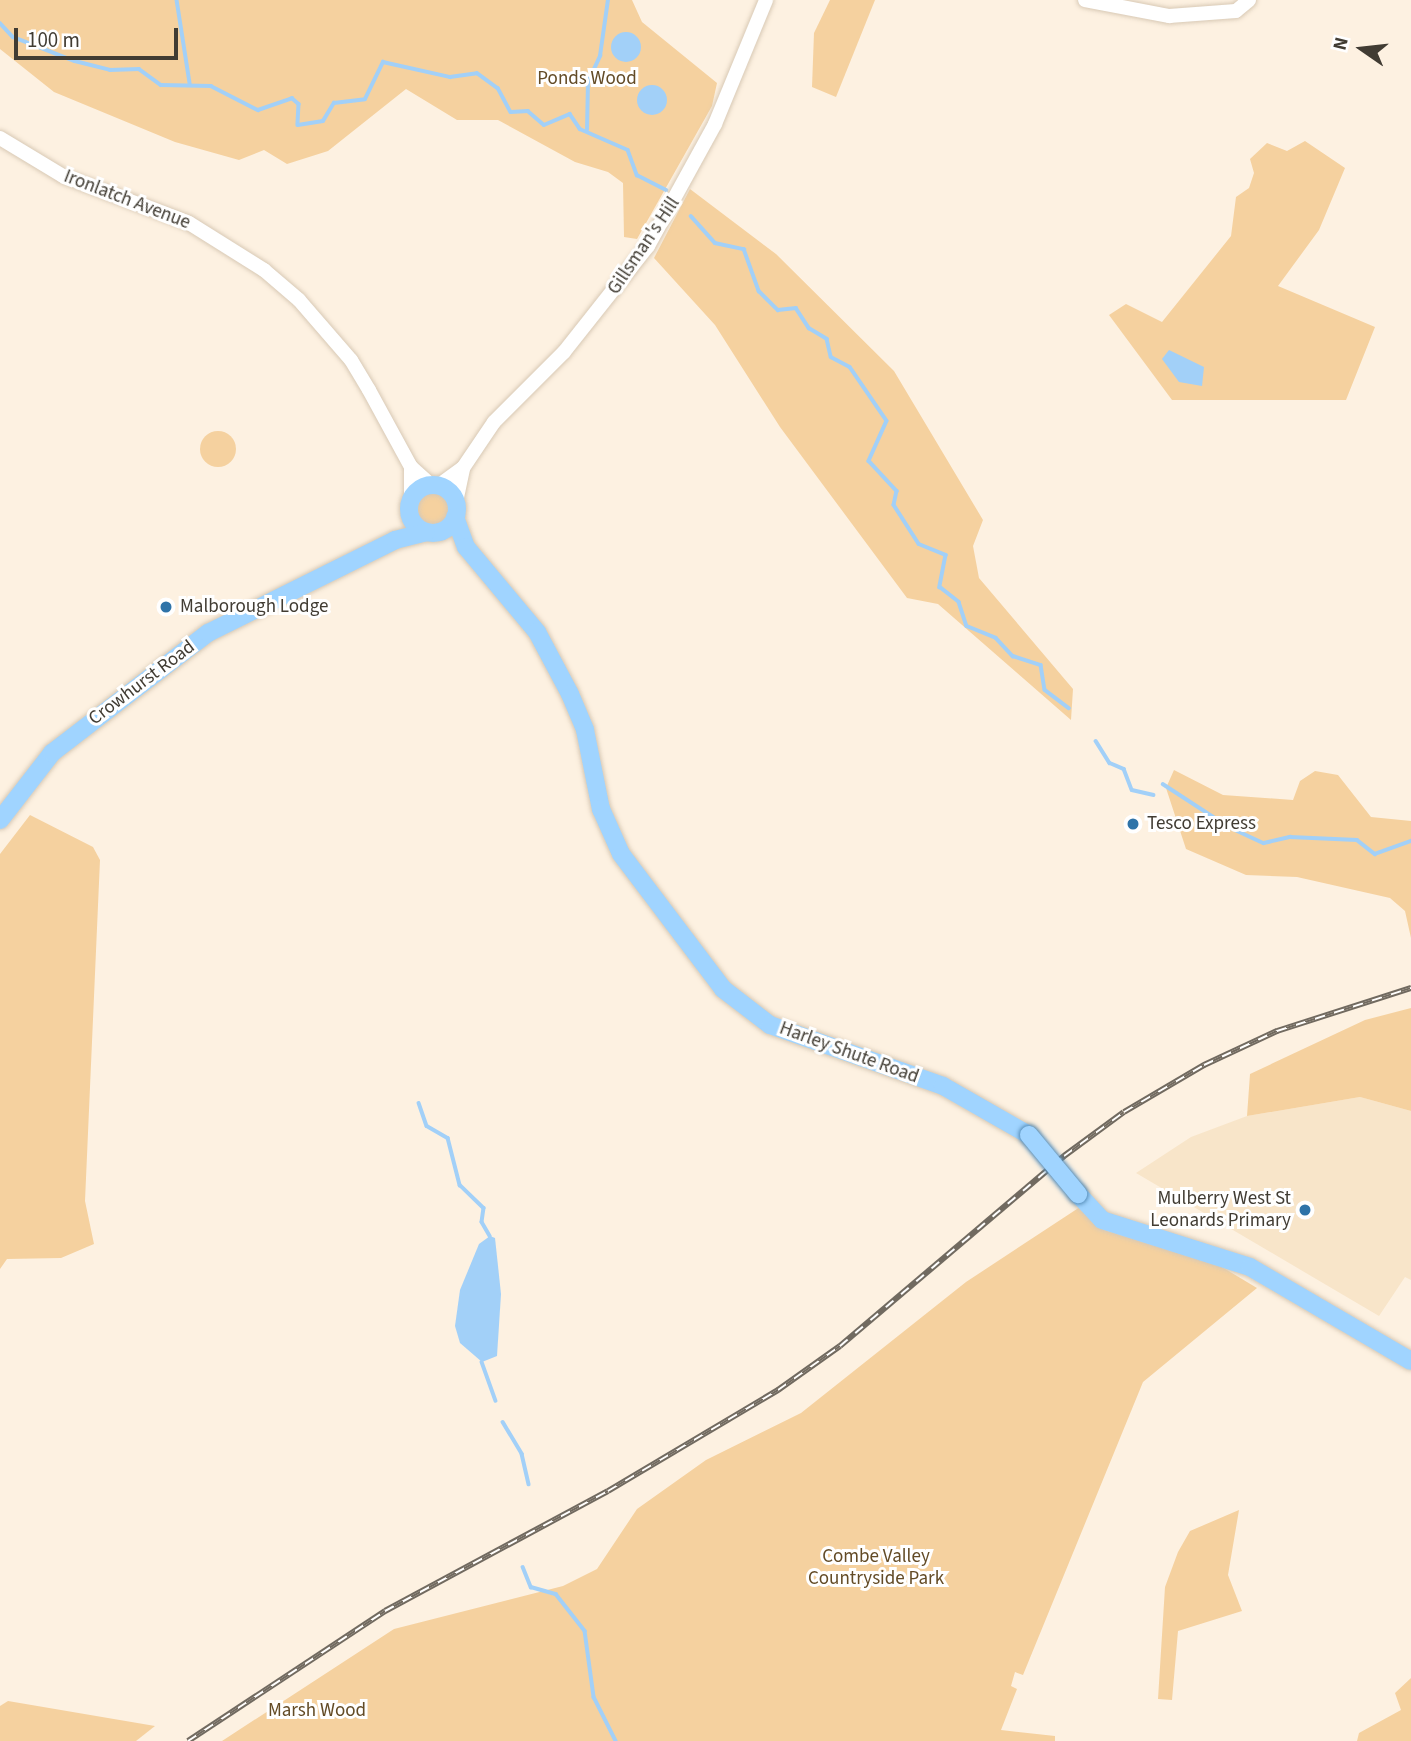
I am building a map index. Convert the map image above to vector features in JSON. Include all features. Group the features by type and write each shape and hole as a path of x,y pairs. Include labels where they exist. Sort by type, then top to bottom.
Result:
{"main road":[{"path":"395,540 410,506 435,486 455,510 432,532"},
{"path":"410,506 432,532 466,547"},
{"name":"Harley Shute Road","path":"455,510 466,547 537,632 570,694 585,730 601,809 621,854 723,989 770,1025 943,1086 1029,1135 1102,1220 1250,1267 1411,1361"},
{"name":"Crowhurst Road","path":"0,820 52,753 134,685 208,633 395,540 432,532"}],"street":[{"name":"Gillsman's Hill","path":"435,486 463,468 494,422 564,352 648,246 715,124 766,0"},
{"path":"1085,0 1169,16 1236,11 1249,0"},
{"name":"Ironlatch Avenue","path":"0,138 63,176 190,223 264,270 351,360 411,467 410,506"},
{"path":"411,467 435,486"},
{"path":"455,510 463,468"}],"shaded area":[{"name":"Mulberry West St Leonards Primary","path":"1360,1097 1411,1111 1411,1280 1405,1277 1379,1316 1136,1173 1191,1137 1247,1116"}],"green space":[{"name":"Ponds Wood","path":"0,0 632,0 642,22 717,83 712,106 637,239 624,237 623,183 608,172 575,162 498,120 457,120 406,89 328,151 287,164 264,150 239,160 175,142 54,92 0,49"},
{"path":"830,0 875,0 836,97 812,87 814,33"},
{"path":"1305,141 1345,168 1319,230 1278,286 1375,327 1346,400 1172,400 1109,315 1126,304 1162,322 1231,236 1236,197 1249,188 1254,173 1250,159 1267,143 1287,151"},
{"path":"690,189 776,254 894,371 983,520 973,546 979,578 1073,689 1071,720 938,604 907,598 780,427 715,325 654,258"},
{"path":"218,431 231,436 236,449 231,462 218,467 205,462 200,449 205,436"},
{"path":"433,492 445,497 450,509 445,521 433,526 421,521 416,509 421,497"},
{"path":"1174,770 1223,795 1293,800 1300,781 1315,771 1338,775 1371,817 1411,821 1411,938 1405,911 1390,898 1297,877 1246,875 1186,849 1166,788"},
{"path":"30,815 93,847 100,860 85,1201 94,1244 61,1258 7,1259 0,1269 0,854"},
{"path":"1411,1008 1411,1111 1360,1097 1247,1116 1250,1074 1365,1020"},
{"name":"Combe Valley Countryside Park","path":"1080,1207 1104,1230 1222,1267 1257,1288 1143,1382 1023,1675 1015,1672 1011,1686 1017,1689 1001,1730 1055,1736 1055,1741 222,1741 394,1629 563,1586 597,1569 637,1509 706,1460 801,1413 966,1282"},
{"path":"1239,1510 1228,1575 1242,1611 1178,1631 1172,1700 1158,1699 1165,1587 1178,1552 1190,1531"},
{"path":"1411,1678 1411,1741 1357,1741 1359,1733 1401,1710 1395,1693"},
{"path":"8,1701 155,1726 136,1741 0,1741 0,1706"}],"water":[{"path":"626,32 637,36 641,47 637,58 626,62 615,58 611,47 615,36"},
{"path":"652,85 663,89 667,100 663,111 652,115 641,111 637,100 641,89"},
{"path":"1169,350 1204,367 1202,386 1179,382 1162,359"},
{"path":"490,1236 495,1238 501,1294 497,1356 482,1362 460,1343 455,1326 460,1290 479,1244"}],"waterway":[{"path":"177,0 190,83"},
{"path":"587,130 588,82 600,56 608,0"},
{"path":"0,23 13,37 75,61 110,70 139,69 161,85 211,86 258,110 292,98 299,104 298,125 323,121 334,103 365,99 383,62 450,77 477,73 498,88 511,112 528,111 544,125 570,114 580,129 628,150 637,175 666,190"},
{"path":"691,216 715,243 744,249 759,291 778,310 796,308 809,328 827,339 831,357 850,367 887,421 869,461 897,491 894,505 919,544 946,555 940,587 959,602 967,626 996,638 1013,656 1041,665 1045,690 1069,708"},
{"path":"1096,741 1110,763 1124,769 1132,790 1153,795"},
{"path":"1163,784 1229,827 1264,843 1290,837 1357,840 1375,854 1411,841"},
{"path":"419,1103 427,1126 448,1138 460,1185 484,1208 482,1222 490,1236"},
{"path":"482,1362 496,1401"},
{"path":"503,1422 522,1454 529,1484"},
{"path":"523,1567 531,1587 556,1594 585,1631 594,1697 616,1741"}],"railway":[{"path":"188,1741 385,1611 608,1491 778,1390 840,1346 1064,1156 1124,1112 1204,1065 1277,1031 1411,988"}],"place":[{"name":"Malborough Lodge","path":"166,607"},
{"name":"Tesco Express","path":"1133,824"},
{"name":"Mulberry West St Leonards Primary","path":"1305,1210"}],"park label":[{"name":"Marsh Wood","path":"317,1711"}]}
